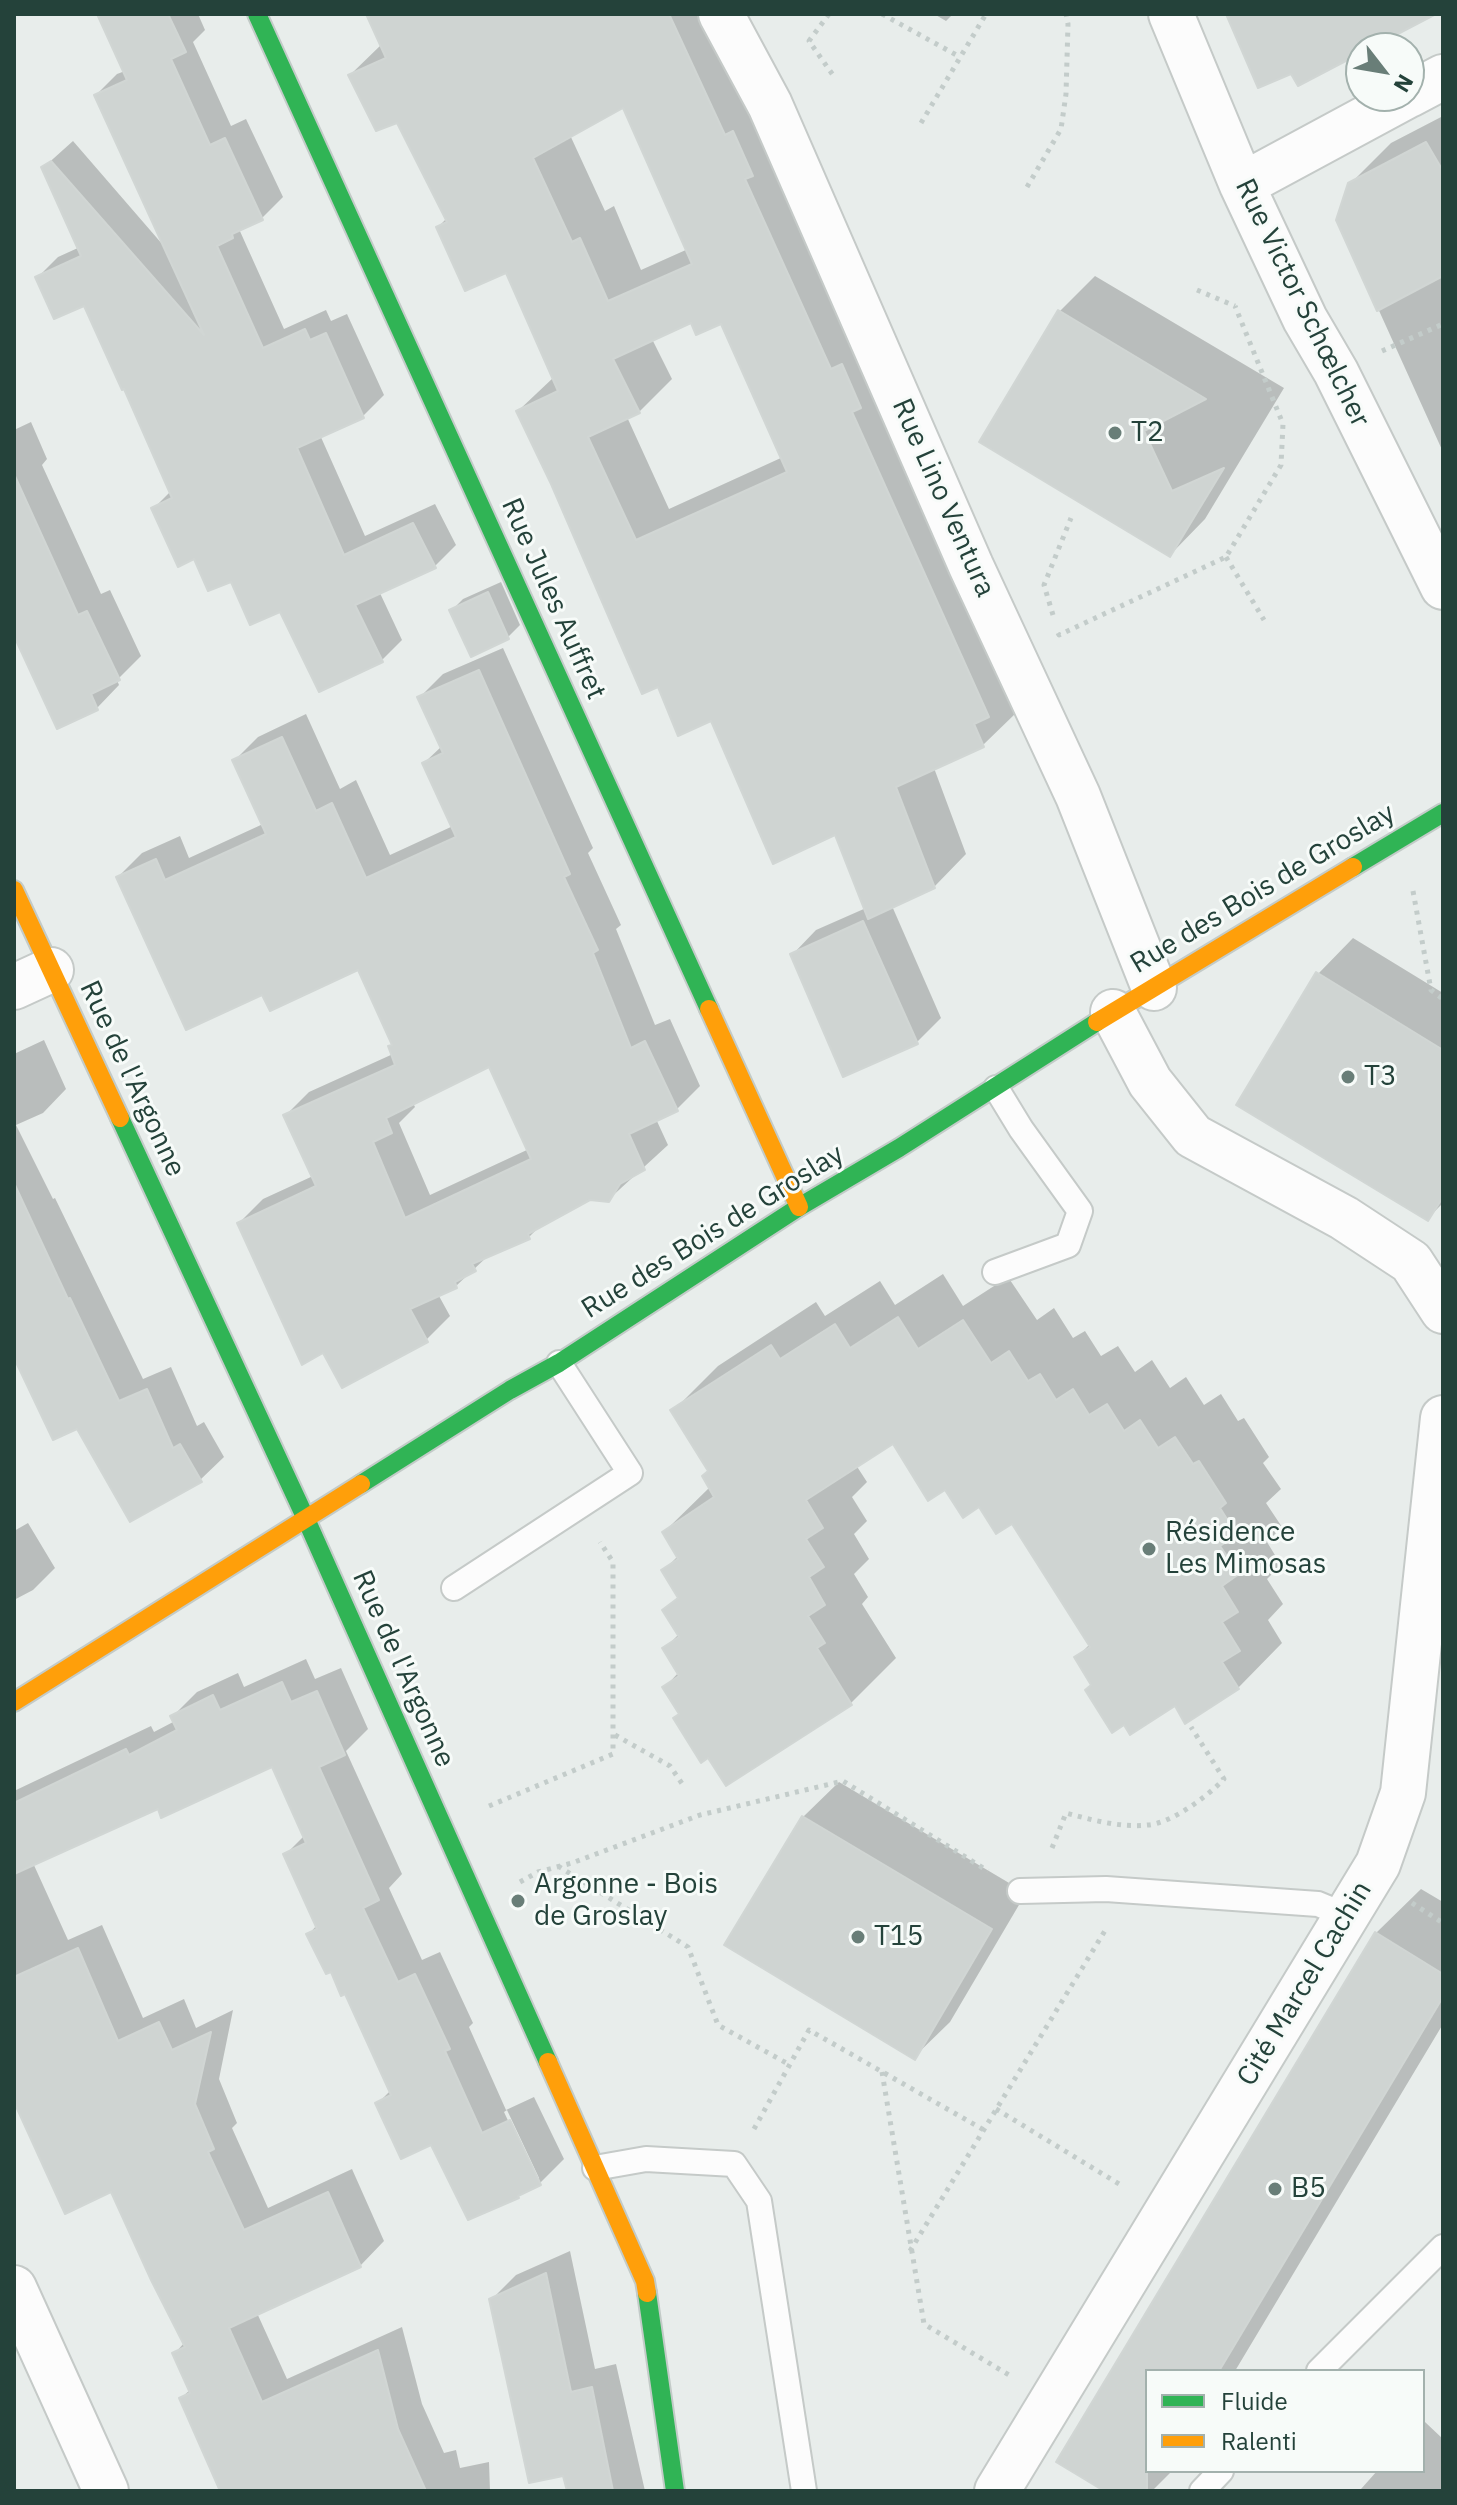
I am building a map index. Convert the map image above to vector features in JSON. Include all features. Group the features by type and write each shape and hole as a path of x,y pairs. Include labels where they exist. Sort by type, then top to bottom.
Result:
{"street":[{"name":"Rue Jules Auffret","path":"257,14 799,1207"},
{"name":"Rue Lino Ventura","path":"721,14 770,105 971,566 1078,796 1154,988"},
{"name":"Rue Victor Schœlcher","path":"1171,14 1242,185 1305,319 1336,372 1443,587"},
{"path":"1425,87 1443,77"},
{"path":"1242,185 1378,112"},
{"name":"Rue des Bois de Groslay","path":"14,1702 510,1390 559,1363 799,1207 996,1088 1113,1012 1443,813"},
{"name":"Rue de l'Argonne","path":"14,890 32,978 306,1519 645,2281 675,2491"},
{"path":"1113,1012 1150,1082 1193,1136 1344,1218 1411,1262 1443,1311"},
{"name":"Cité Marcel Cachin","path":"997,2491 1378,1864 1403,1793 1430,1665 1443,1418"},
{"path":"14,2288 106,2491"}],"lane":[{"path":"995,1272 1068,1245 1080,1211 1021,1129 996,1088"},
{"path":"454,1588 630,1473 559,1363"},
{"path":"1028,1891 1129,1890 1318,1904 1347,1916"},
{"path":"595,2168 646,2159 734,2164 759,2201 804,2491"},
{"path":"1321,2369 1443,2247"},
{"path":"1202,2491 1219,2473"}],"path":[{"path":"829,14 809,41 835,78"},
{"path":"882,14 960,57"},
{"path":"921,123 986,14"},
{"path":"1027,187 1061,129 1066,94 1066,14"},
{"path":"1071,518 1044,585 1059,635 1226,557 1281,465 1283,424 1235,306"},
{"path":"1336,372 1443,324"},
{"path":"1226,557 1264,620"},
{"path":"1392,844 1414,892 1431,990 1443,999"},
{"path":"500,1801 613,1754 613,1562 578,1508"},
{"path":"478,1906 538,1872 700,1815 843,1781 1028,1891 1066,1813 1102,1822 1151,1825 1203,1801 1224,1779 1191,1727"},
{"path":"615,1735 670,1766 683,1785"},
{"path":"558,1866 688,1947 718,2025 790,2065"},
{"path":"910,2251 1129,1890"},
{"path":"734,2164 809,2030 984,2130"},
{"path":"882,2072 924,2324 1052,2399"},
{"path":"996,2109 1166,2213"}],"building":[{"path":"97,14 168,14 186,52 171,59 210,145 225,138 263,220 232,234 233,238 217,246 263,348 305,329 310,340 326,333 364,418 297,448 344,555 413,523 436,568 355,605 383,662 319,692 280,612 250,625 231,582 208,591 194,559 178,567 151,508 172,498 84,306 54,319 35,277 81,256 41,167 51,161 204,335 94,95 127,80"},
{"path":"366,14 669,14 725,135 733,131 753,176 745,179 831,369 842,364 861,408 852,412 989,717 974,724 984,747 896,787 935,888 868,919 835,835 773,864 711,721 678,736 658,687 642,694 516,411 558,391 506,273 465,291 436,227 447,222 397,123 376,131 348,75 386,58","holes":["623,108 692,264 608,301 580,238 572,242 533,158","691,323 696,335 721,324 787,472 636,540 588,437 640,413 613,359"]},
{"path":"1226,14 1436,14 1402,32 1345,32 1345,61 1298,86 1291,74 1258,88"},
{"path":"1426,142 1443,171 1443,276 1377,311 1336,220 1348,183"},
{"name":"T2","path":"1058,310 1206,399 1144,431 1172,491 1224,468 1170,557 979,442"},
{"path":"14,474 78,615 87,611 120,680 91,694 98,710 57,729 14,636"},
{"path":"488,592 509,639 471,657 449,610"},
{"path":"479,670 570,874 564,877 598,950 593,953 631,1048 645,1041 678,1111 629,1134 645,1170 620,1184 609,1202 590,1200 528,1234 530,1239 472,1264 476,1271 455,1282 457,1288 410,1309 428,1342 342,1388 323,1353 302,1365 237,1223 316,1186 283,1115 395,1065 388,1046 392,1045 358,970 270,1011 262,995 186,1030 116,877 156,859 165,880 266,834 232,760 282,737 316,811 332,803 366,878 456,837 422,763 443,753 417,697","holes":["489,1067 531,1159 405,1218 373,1142 392,1133 386,1118"]},
{"path":"863,921 918,1044 843,1077 790,954"},
{"name":"T3","path":"1316,972 1443,1050 1443,1197 1428,1221 1236,1105"},
{"path":"14,1183 119,1401 147,1389 173,1448 180,1444 202,1482 130,1522 77,1429 53,1440 14,1358"},
{"name":"Résidence Les Mimosas","path":"898,1317 918,1349 963,1320 991,1363 1009,1351 1028,1381 1040,1374 1056,1400 1073,1389 1089,1415 1107,1404 1124,1431 1140,1420 1158,1448 1175,1437 1193,1464 1199,1461 1226,1503 1220,1508 1237,1535 1220,1546 1239,1574 1222,1586 1238,1612 1222,1622 1240,1651 1222,1662 1239,1689 1185,1724 1175,1706 1130,1735 1124,1725 1112,1733 1085,1690 1091,1685 1074,1657 1090,1647 1012,1524 996,1534 979,1507 963,1518 945,1490 928,1501 893,1444 806,1500 823,1528 806,1539 824,1567 809,1577 825,1605 808,1616 825,1643 817,1648 852,1705 726,1786 708,1758 701,1763 673,1718 679,1714 662,1687 679,1676 662,1648 679,1637 662,1610 678,1598 661,1570 678,1559 662,1532 714,1497 702,1476 708,1471 670,1410 771,1345 780,1359 835,1324 850,1348"},
{"path":"282,1682 291,1702 317,1691 345,1755 319,1767 379,1900 363,1908 398,1982 415,1974 450,2049 445,2051 482,2133 510,2120 541,2185 468,2220 431,2145 401,2159 375,2103 391,2095 345,1994 341,1996 331,1972 326,1974 306,1934 317,1929 283,1854 306,1843 272,1767 161,1818 158,1809 14,1874 14,1803 126,1749 129,1755 177,1730 170,1716 213,1695 220,1710"},
{"name":"T15","path":"802,1816 992,1929 915,2060 724,1945"},
{"name":"B5","path":"1375,1932 1443,1974 1443,1997 1220,2369 1145,2369 1147,2491 1104,2491 1056,2462"},
{"path":"78,1948 118,2041 159,2022 172,2050 211,2032 195,2104 214,2149 208,2152 244,2230 328,2192 361,2267 229,2328 262,2402 378,2350 398,2429 426,2491 220,2491 179,2398 190,2393 172,2353 185,2347 111,2192 65,2214 14,2102 14,1977"},
{"path":"546,2273 571,2392 592,2387 613,2491 567,2491 563,2476 529,2483 489,2299"}],"traffic: fast":[{"path":"257,14 709,1009"},
{"path":"1353,867 1443,813"},
{"path":"361,1484 510,1390 559,1363 799,1207 899,1148 1097,1022"},
{"path":"120,1118 306,1519 548,2062"},
{"path":"647,2293 675,2491"}],"traffic: slow":[{"path":"1097,1022 1353,867"},
{"path":"14,890 120,1118"},
{"path":"709,1009 799,1207"},
{"path":"14,1702 361,1484"},
{"path":"548,2062 645,2281 647,2293"}],"place":[{"name":"T2","path":"1115,433"},
{"name":"T3","path":"1348,1077"},
{"name":"Résidence Les Mimosas","path":"1149,1549"},
{"name":"Argonne - Bois de Groslay","path":"518,1901"},
{"name":"T15","path":"858,1937"},
{"name":"B5","path":"1275,2189"}]}
